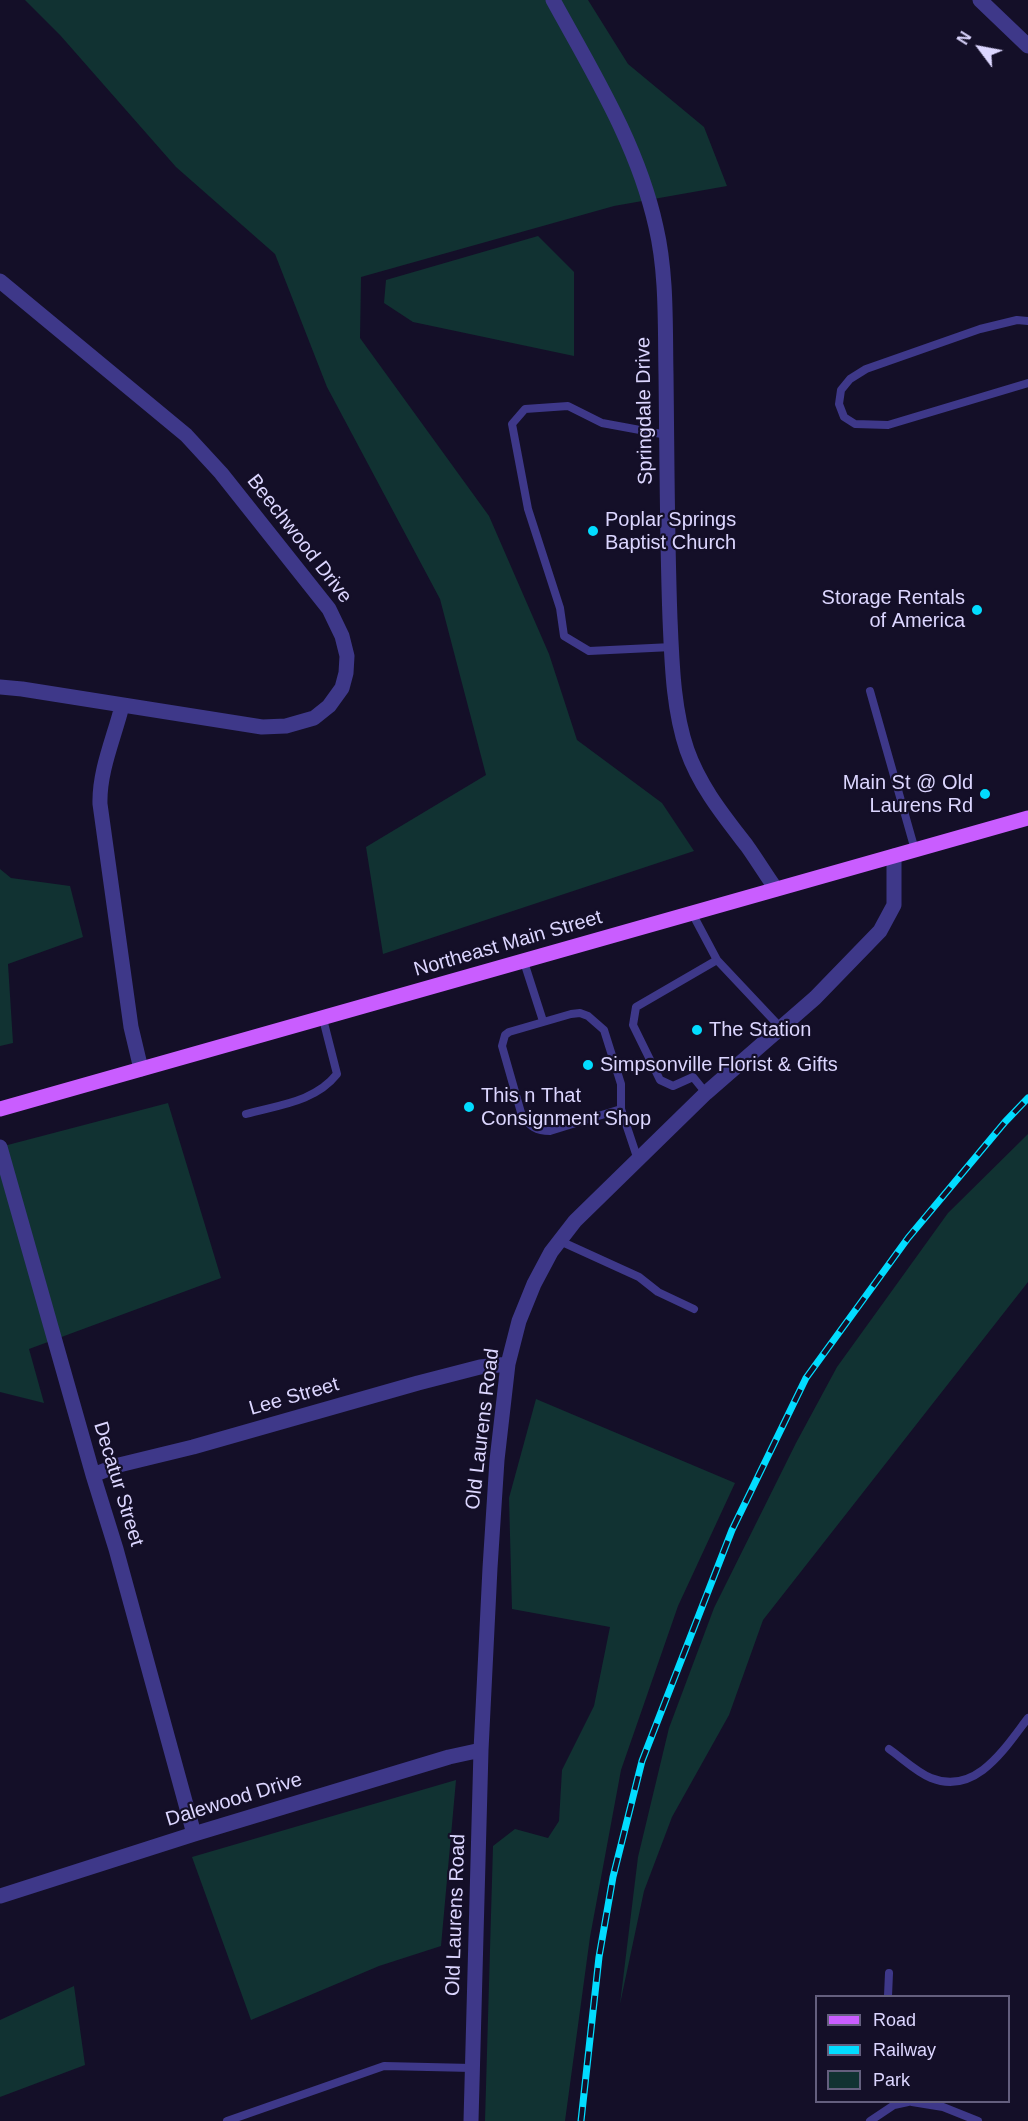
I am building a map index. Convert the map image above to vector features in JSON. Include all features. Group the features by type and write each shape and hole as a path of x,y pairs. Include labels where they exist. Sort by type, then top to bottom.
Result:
{"main road":[{"name":"Northeast Main Street","path":"0,1109 1028,818"}],"street":[{"name":"Springdale Drive","path":"553,0 606,96 637,163 654,219 662,270 672,647 677,711 686,748 714,803 776,889"},
{"path":"980,0 1028,46"},
{"name":"Beechwood Drive","path":"0,281 186,435 221,473 329,609 342,636 348,664 342,688 329,706 314,718 286,726 262,727 0,687"},
{"path":"122,706 104,768 100,804 131,1027 141,1069"},
{"name":"Old Laurens Road","path":"471,2121 481,1750 495,1482 508,1364 519,1321 534,1284 560,1241 582,1213 706,1093 831,982 880,931 894,906 894,856"},
{"name":"Decatur Street","path":"0,1147 116,1550 194,1834"},
{"name":"Lee Street","path":"93,1475 418,1383 480,1367 508,1364"},
{"name":"Dalewood Drive","path":"0,1896 194,1834 449,1757 481,1750"}],"lane":[{"path":"1028,321 1017,320 980,329 866,369 850,379 841,390 839,404 844,417 855,424 888,424 1028,383"},
{"path":"667,435 602,423 568,406 525,409 512,424 528,509 560,608 564,636 589,651 672,647"},
{"path":"870,691 915,850"},
{"path":"692,914 717,960 781,1028"},
{"path":"706,1093 693,1077 673,1086 660,1080 633,1025 636,1007 717,960"},
{"path":"524,962 543,1021"},
{"path":"621,1109 550,1131 539,1131 529,1125 522,1116 502,1046 505,1035 543,1021 580,1013 596,1021 604,1029 621,1084 621,1109 638,1160"},
{"path":"246,1114 310,1096 329,1085 337,1074 323,1018"},
{"path":"560,1241 639,1278 658,1292 694,1309"},
{"path":"889,1749 930,1778 947,1782 969,1778 986,1770 1028,1718"},
{"path":"888,1995 890,1973"},
{"path":"227,2121 384,2066 472,2068"},
{"path":"880,2113 881,2103"},
{"path":"870,2121 894,2105 905,2103"},
{"path":"917,2103 944,2107 978,2121"}],"green space":[{"path":"25,0 588,0 628,64 704,127 727,186 614,206 361,277 360,338 489,516 549,654 577,740 662,803 694,851 383,954 366,847 486,775 440,599 327,387 275,254 176,167 60,35"},
{"path":"538,236 574,272 574,356 413,322 384,303 386,280"},
{"path":"0,869 11,878 70,886 83,937 8,964 13,1043 0,1046"},
{"path":"168,1103 221,1278 29,1349 44,1403 0,1392 0,1147"},
{"path":"1028,1134 1028,1282 763,1620 729,1715 672,1817 644,1891 620,2004 638,1857 669,1728 714,1608 796,1443 837,1367 948,1213"},
{"path":"536,1399 735,1483 678,1606 621,1770 590,1937 565,2121 485,2121 493,1846 515,1829 548,1838 559,1821 562,1770 594,1706 610,1627 512,1609 509,1498"},
{"path":"456,1780 441,1946 379,1966 251,2020 192,1857"},
{"path":"74,1986 85,2065 0,2097 0,2020"}],"railway":[{"path":"581,2121 599,1957 613,1877 642,1761 732,1530 806,1378 908,1238 1005,1122 1028,1098"}],"place":[{"name":"Poplar Springs Baptist Church","path":"593,531"},
{"name":"Storage Rentals of America","path":"977,610"},
{"name":"Main St @ Old Laurens Rd","path":"985,794"},
{"name":"The Station","path":"697,1030"},
{"name":"Simpsonville Florist & Gifts","path":"588,1065"},
{"name":"This n That Consignment Shop","path":"469,1107"}]}
